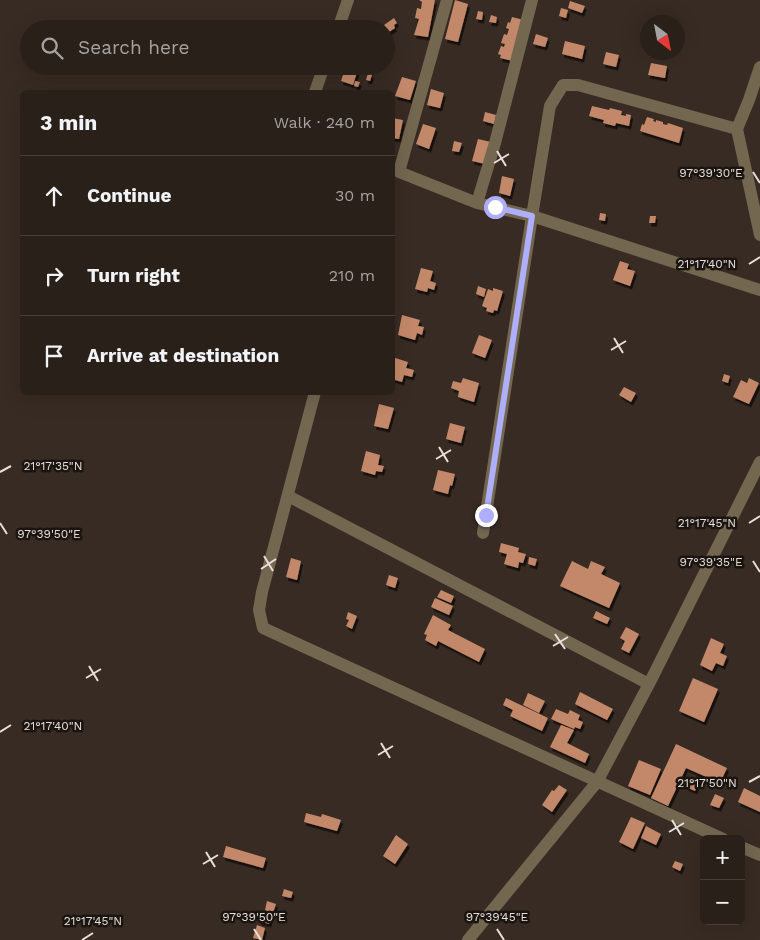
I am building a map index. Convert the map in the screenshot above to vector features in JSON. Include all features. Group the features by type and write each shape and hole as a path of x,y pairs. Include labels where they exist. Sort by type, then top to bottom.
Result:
{"street":[{"path":"341,20 348,0"},
{"path":"447,0 399,172 477,203 532,216 760,290"},
{"path":"477,203 532,0"},
{"path":"760,67 737,129 760,235"},
{"path":"316,90 321,75"},
{"path":"483,533 550,106 563,86 578,85 737,129"},
{"path":"314,395 262,592 259,610 263,628 714,835"},
{"path":"468,940 597,782 649,684 760,462"},
{"path":"288,496 649,684"},
{"path":"745,849 760,855"}],"building":[{"path":"419,0 435,0 428,37 414,35 419,19 415,18 417,8 421,9 422,2"},
{"path":"455,0 468,4 458,42 445,39"},
{"path":"570,1 585,6 582,13 568,8"},
{"path":"561,8 568,10 566,18 559,16"},
{"path":"478,11 483,12 482,20 476,19"},
{"path":"491,15 497,17 496,23 489,22"},
{"path":"512,17 524,20 513,61 500,58 501,55 498,54 501,46 504,47 505,44 501,43 504,34 507,35 509,29 506,28"},
{"path":"536,34 548,38 545,47 533,44"},
{"path":"565,41 585,46 582,59 562,54"},
{"path":"606,52 619,55 616,67 603,64"},
{"path":"651,63 667,66 665,78 648,75"},
{"path":"343,75 356,75 353,85 341,81"},
{"path":"367,75 372,75 370,81 366,80"},
{"path":"402,77 416,81 410,100 395,96"},
{"path":"355,81 360,82 358,87 354,86"},
{"path":"431,89 444,93 440,108 427,105"},
{"path":"592,106 622,111 621,115 631,115 629,126 616,123 615,126 603,123 604,120 589,116"},
{"path":"485,112 496,115 494,124 483,121"},
{"path":"647,117 654,119 653,121 656,122 656,120 663,122 663,124 667,125 668,123 683,128 679,143 640,131"},
{"path":"395,119 403,120 399,139 395,138"},
{"path":"423,124 436,128 429,149 416,144"},
{"path":"478,139 491,142 485,164 472,161"},
{"path":"454,141 462,143 459,152 452,151"},
{"path":"502,176 514,179 510,196 499,193"},
{"path":"600,213 606,214 605,221 599,220"},
{"path":"650,216 656,216 655,223 649,223"},
{"path":"620,261 629,264 627,269 635,271 630,286 613,280"},
{"path":"421,268 433,271 430,281 436,283 434,290 428,288 427,292 415,289"},
{"path":"478,286 486,289 484,297 476,294"},
{"path":"493,288 503,291 497,311 494,310 493,313 486,311 487,308 482,306 488,289 493,291"},
{"path":"402,315 420,320 418,326 424,327 422,335 417,333 415,340 398,335"},
{"path":"479,335 492,340 485,358 472,353"},
{"path":"395,358 408,362 406,368 414,370 412,377 404,375 402,382 395,380"},
{"path":"724,374 730,376 728,383 722,381"},
{"path":"463,378 479,383 474,402 458,397 459,391 451,388 453,381 461,383"},
{"path":"749,378 759,383 749,404 733,397 741,380 747,383"},
{"path":"624,387 636,393 631,402 619,395"},
{"path":"379,404 394,408 388,429 374,426"},
{"path":"450,423 465,427 461,443 446,439"},
{"path":"366,451 380,455 378,465 384,466 382,472 376,471 375,475 361,471"},
{"path":"438,470 455,474 448,494 433,490"},
{"path":"501,543 519,548 518,552 526,554 523,563 519,562 518,568 504,564 507,554 499,552"},
{"path":"529,557 537,559 535,566 528,564"},
{"path":"291,558 301,561 297,580 286,577"},
{"path":"572,561 588,569 591,561 605,567 601,574 620,583 609,608 560,586"},
{"path":"389,575 398,578 395,588 386,585"},
{"path":"441,590 454,596 451,603 437,597"},
{"path":"435,598 453,606 449,615 431,607"},
{"path":"596,611 610,618 607,624 593,618"},
{"path":"348,612 357,616 352,629 346,626 349,620 346,619"},
{"path":"433,615 451,625 448,630 485,649 479,662 438,641 436,646 425,640 427,635 424,634"},
{"path":"626,627 639,634 629,653 621,649 625,641 620,638"},
{"path":"711,638 724,644 720,653 727,656 723,666 716,663 712,671 700,665"},
{"path":"693,678 718,689 704,722 679,711"},
{"path":"580,692 613,709 607,720 575,704"},
{"path":"528,693 545,701 539,713 523,705"},
{"path":"506,698 548,718 542,731 510,716 513,710 503,705"},
{"path":"556,709 568,714 570,710 580,715 578,720 583,722 580,729 575,727 574,729 551,719"},
{"path":"561,725 574,730 567,743 589,754 585,763 550,747"},
{"path":"676,744 727,768 720,783 686,768 668,806 651,798"},
{"path":"639,760 661,769 650,795 628,786"},
{"path":"689,779 698,784 695,791 686,787"},
{"path":"559,785 567,790 552,812 542,805 552,790 554,791"},
{"path":"744,788 760,796 760,812 738,802"},
{"path":"715,794 724,798 719,808 710,805"},
{"path":"306,813 321,817 322,814 341,820 337,831 304,822"},
{"path":"631,817 645,823 633,849 619,842"},
{"path":"646,826 661,834 656,845 641,838"},
{"path":"396,835 408,844 395,864 383,856"},
{"path":"226,846 266,858 263,868 223,857"},
{"path":"675,861 683,864 680,871 672,867"},
{"path":"284,889 293,892 291,898 282,896"},
{"path":"267,901 276,904 273,913 265,910"},
{"path":"261,915 271,918 269,924 259,921"},
{"path":"257,925 265,928 262,940 253,938"}],"route":[{"path":"486,515 532,216 495,207"}]}
